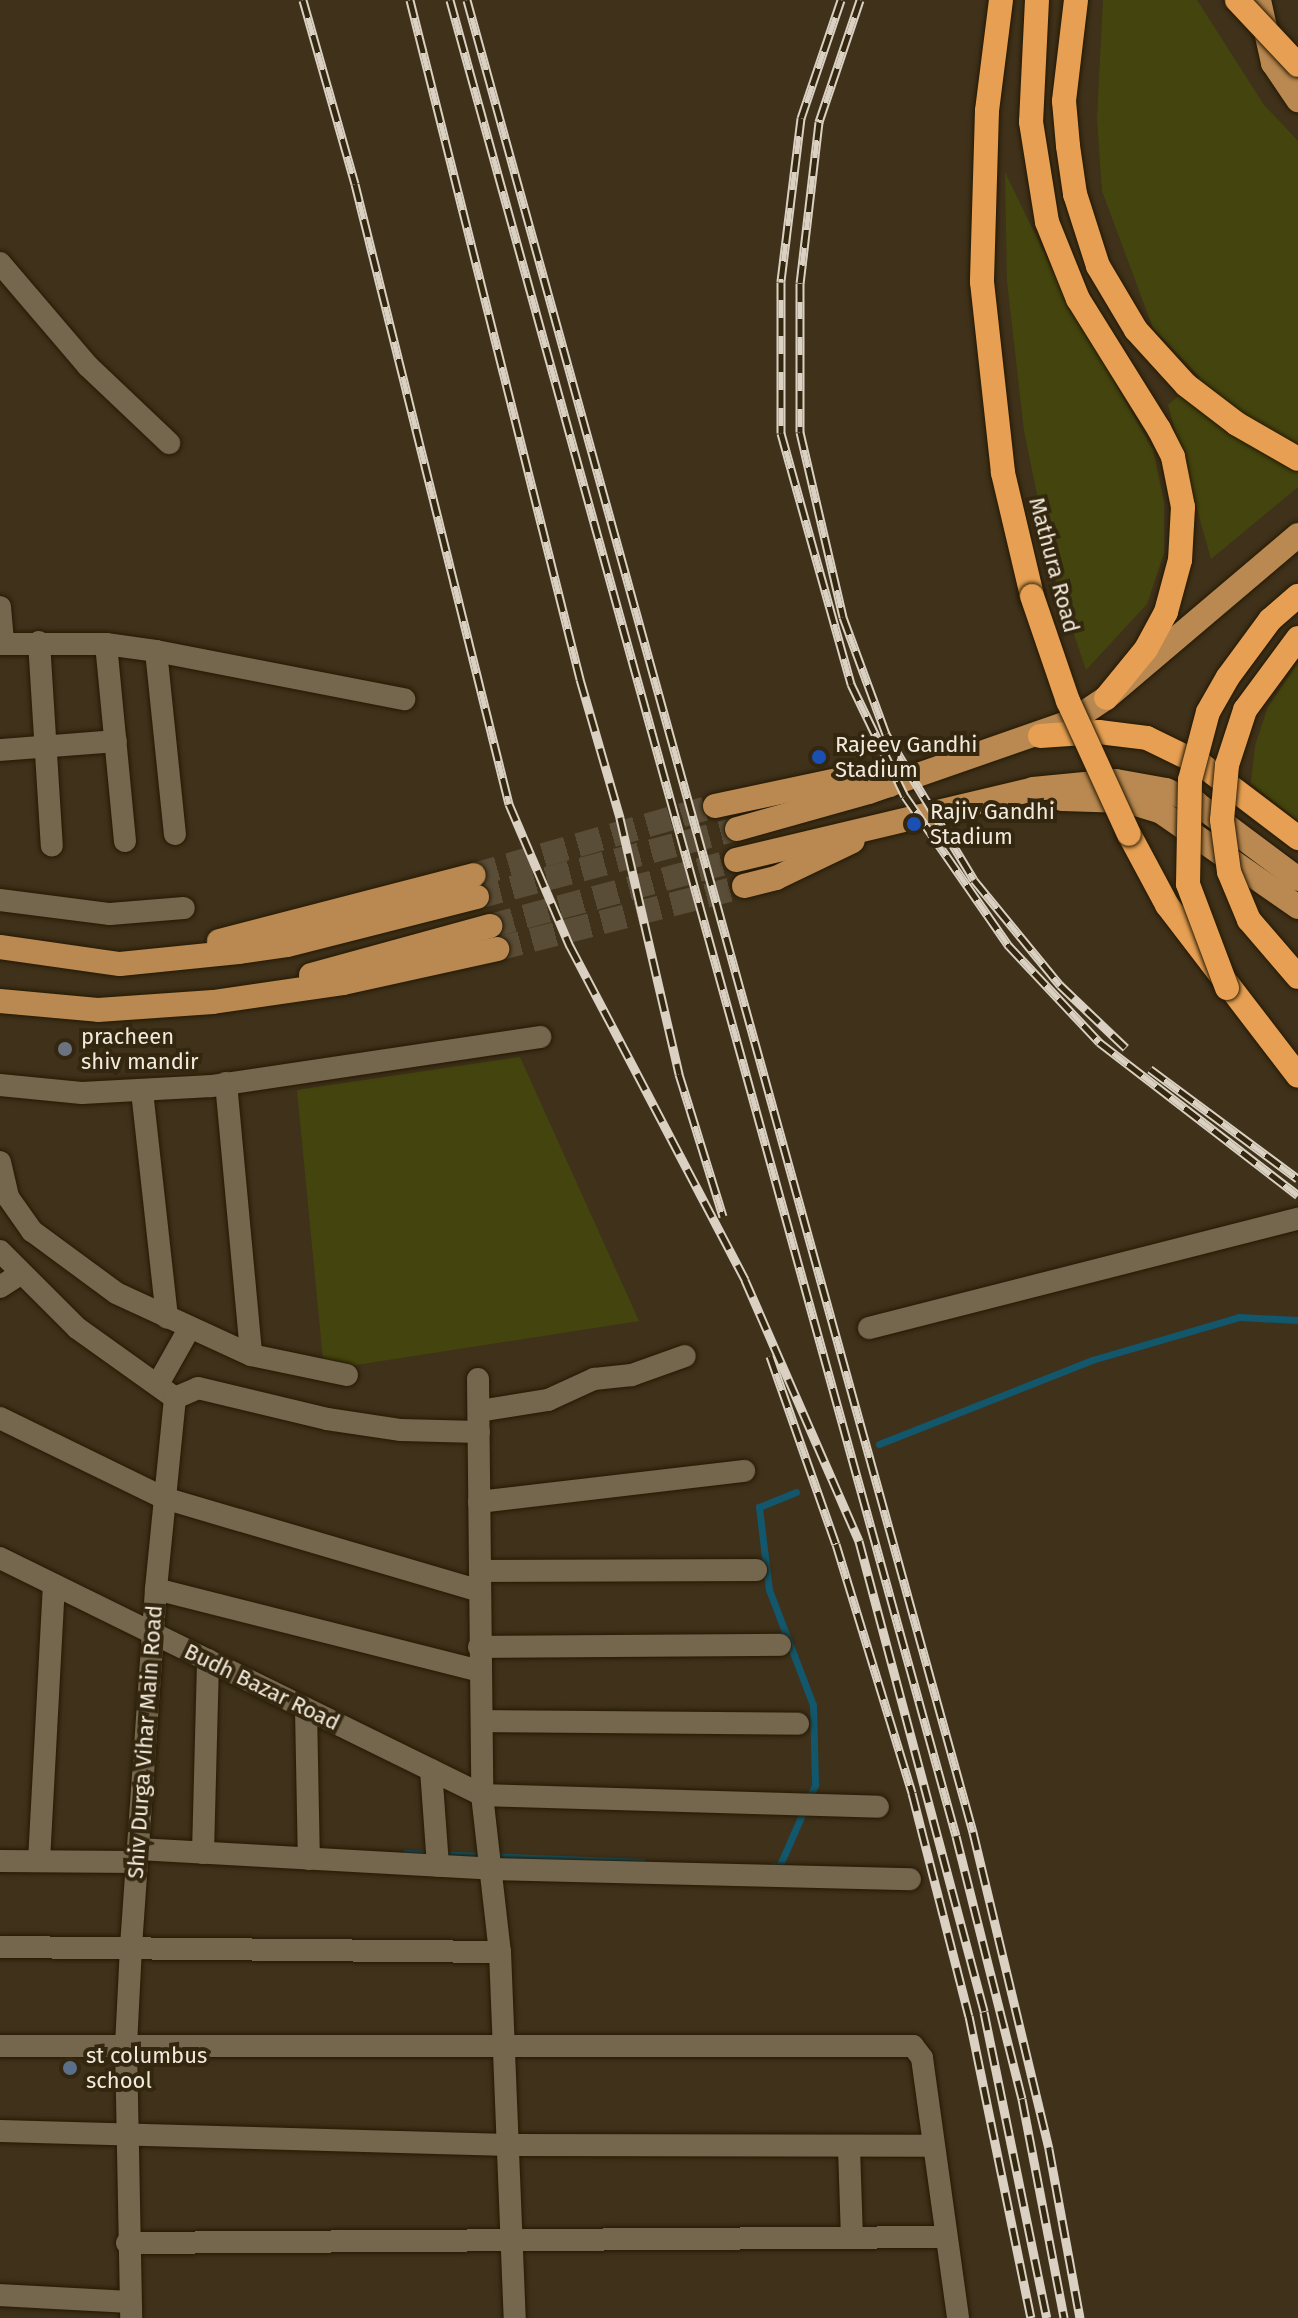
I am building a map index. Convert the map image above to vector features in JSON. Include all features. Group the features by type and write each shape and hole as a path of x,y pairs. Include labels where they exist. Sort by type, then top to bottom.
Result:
{"highway":[{"name":"Mathura Road","path":"1001,0 987,111 982,269 995,416 1014,529 1032,596 1093,761 1167,905 1227,988 1298,1076"},
{"path":"1037,0 1031,122 1047,222 1078,299 1173,457 1184,535 1175,586 1158,631 1106,698"},
{"path":"1076,0 1064,101 1075,194 1098,266 1136,330 1186,385 1237,424 1298,459"},
{"path":"1237,0 1298,65"},
{"path":"1227,988 1188,884 1190,780 1208,712 1228,677 1270,620 1298,596"},
{"path":"1298,638 1245,710 1227,765 1222,820 1229,872 1249,920 1298,977"},
{"path":"1040,736 1099,732 1147,738 1202,765 1298,838"}],"main road":[{"path":"1259,0 1273,63 1298,100"},
{"path":"737,829 889,785 1040,736 1106,698 1298,535"},
{"path":"949,765 962,803"},
{"path":"715,806 861,775 889,785"},
{"path":"736,860 962,803 1116,781 1166,790 1228,823 1298,879"},
{"path":"988,798 1146,806 1190,828 1298,907"},
{"path":"744,886 776,878 895,820"},
{"path":"0,947 120,964 287,945 475,886"},
{"path":"0,1001 98,1010 213,1002 493,938"}],"street":[{"path":"0,263 88,366 169,443"},
{"path":"0,607 2,644 106,644 404,699"},
{"path":"39,642 52,846"},
{"path":"106,644 125,841"},
{"path":"156,651 175,834"},
{"path":"0,750 116,741"},
{"path":"0,900 110,914 184,908"},
{"path":"0,1085 82,1093 142,1091 226,1083 540,1037"},
{"path":"226,1083 251,1355"},
{"path":"142,1091 167,1318"},
{"path":"0,1162 11,1204 40,1240 116,1293 251,1355 347,1375"},
{"path":"869,1328 1298,1219"},
{"path":"0,1251 77,1328 167,1391 198,1388 356,1424 479,1422 548,1400 594,1379 632,1375 685,1356"},
{"path":"0,1287 20,1274"},
{"path":"167,1391 189,1329"},
{"path":"478,1379 482,1795 500,1952 515,2318"},
{"name":"Shiv Durga Vihar Main Road","path":"130,2310 126,2046 164,1498 167,1391"},
{"path":"0,1418 164,1498 480,1581 756,1570"},
{"path":"479,1502 744,1471"},
{"name":"Budh Bazar Road","path":"0,1558 482,1795"},
{"path":"39,1861 54,1585"},
{"path":"156,1589 480,1671"},
{"path":"479,1647 780,1645"},
{"path":"204,1847 208,1660"},
{"path":"306,1709 309,1852"},
{"path":"482,1721 798,1724"},
{"path":"431,1770 438,1858"},
{"path":"482,1795 878,1807"},
{"path":"0,1861 137,1856 204,1847 910,1879"},
{"path":"0,1947 500,1952"},
{"path":"0,2046 913,2046 922,2058 958,2318"},
{"path":"0,2131 509,2145 933,2146"},
{"path":"849,2148 852,2237"},
{"path":"127,2243 512,2237 945,2237"},
{"path":"0,2295 130,2310"}],"shaded area":[{"path":"1103,0 1197,0 1264,105 1298,141 1298,487 1211,559 1168,405 1200,377 1153,328 1102,191 1097,119"},
{"path":"1005,172 1063,292 1153,450 1164,502 1164,553 1147,604 1086,670 1053,572 1024,431 1007,281"},
{"path":"1298,663 1298,821 1251,783 1255,746 1268,707"},
{"path":"520,1057 639,1321 324,1370 297,1090"}],"waterway":[{"path":"879,1444 1092,1360 1239,1317 1298,1320"},
{"path":"774,1866 779,1867 815,1785 813,1705 769,1590 759,1507 796,1492"},
{"path":"406,1853 642,1862"}],"tunnel":[{"path":"474,875 715,806"},
{"path":"477,897 737,829"},
{"path":"490,926 736,860"},
{"path":"497,949 744,886"}],"railway":[{"path":"303,0 355,184 509,804 570,946 745,1280 859,1541 984,2012 1047,2318"},
{"path":"410,0 580,679 620,818 679,1074 723,1216"},
{"path":"450,0 956,1836 1022,2099 1064,2318"},
{"path":"467,0 973,1832 1049,2149 1080,2318"},
{"path":"841,0 801,118 781,282 781,433 851,684 905,796 1009,946 1099,1042 1298,1195"},
{"path":"860,0 819,122 800,283 800,432 843,617 886,734 974,880 1060,985 1126,1048"},
{"path":"1150,1069 1298,1179"},
{"path":"770,1356 836,1544 912,1793 969,2016 1031,2318"}],"place":[{"name":"Rajeev Gandhi Stadium","path":"819,757"},
{"name":"Rajiv Gandhi Stadium","path":"914,824"},
{"name":"pracheen shiv mandir","path":"65,1049"},
{"name":"st columbus school","path":"70,2068"}]}
